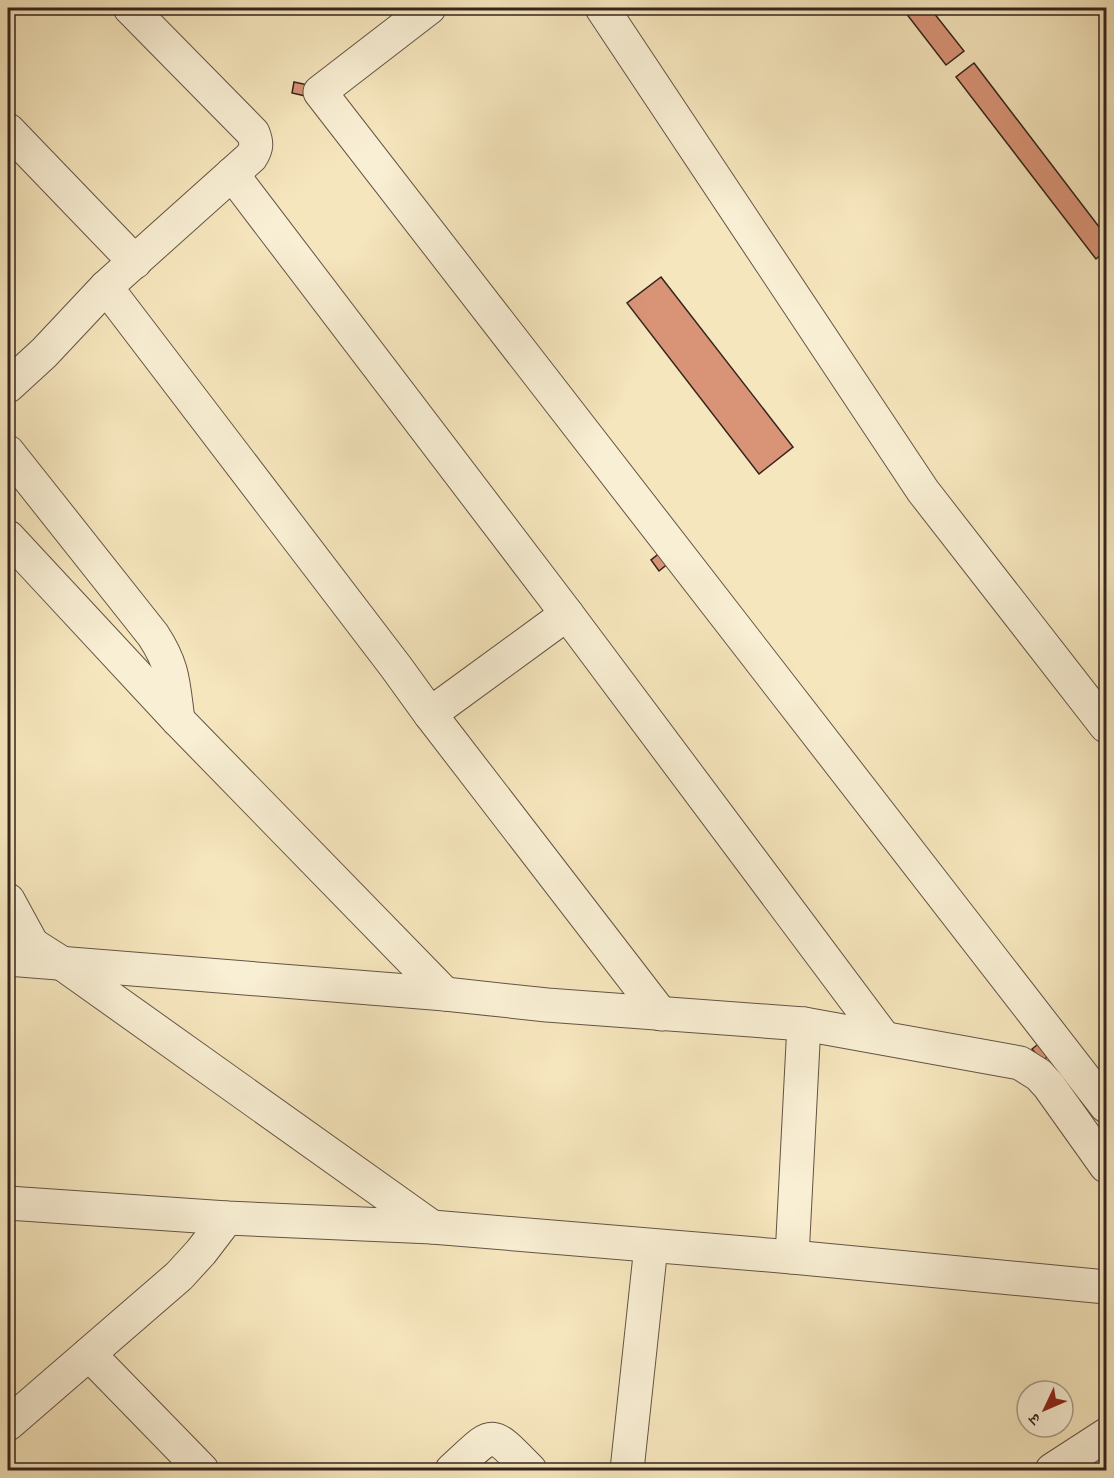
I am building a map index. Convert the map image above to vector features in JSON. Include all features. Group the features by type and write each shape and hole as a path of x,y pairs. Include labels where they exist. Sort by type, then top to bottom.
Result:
{"street":[{"path":"9,382 44,353 106,287 251,157 256,149 253,133 130,8"},
{"path":"429,8 320,92 1107,1106"},
{"path":"602,8 923,491 1107,726"},
{"path":"8,130 135,262"},
{"path":"232,174 567,614 884,1038"},
{"path":"106,287 661,1014"},
{"path":"8,452 165,653 171,667 178,720"},
{"path":"8,537 178,720 445,994"},
{"path":"430,714 567,614"},
{"path":"8,900 16,944 60,962 432,1227"},
{"path":"60,962 445,994 547,1005 804,1024 1020,1063 1039,1075 1049,1086 1107,1166"},
{"path":"792,1257 804,1024"},
{"path":"8,1203 227,1218 432,1227 792,1257 1107,1287"},
{"path":"8,1424 179,1276 227,1218"},
{"path":"627,1470 651,1246"},
{"path":"89,1354 202,1470"},
{"path":"1052,1470 1107,1436"},
{"path":"452,1470 486,1440 495,1438 501,1441 530,1470"}],"building":[{"path":"902,8 930,8 964,51 946,65"},
{"path":"974,63 1106,236 1106,250 1096,259 956,77"},
{"path":"294,82 313,86 310,97 292,93"},
{"path":"661,277 793,447 759,474 627,303"},
{"path":"662,551 670,562 659,571 651,560"},
{"path":"1042,1041 1051,1054 1042,1061 1032,1049"}]}
